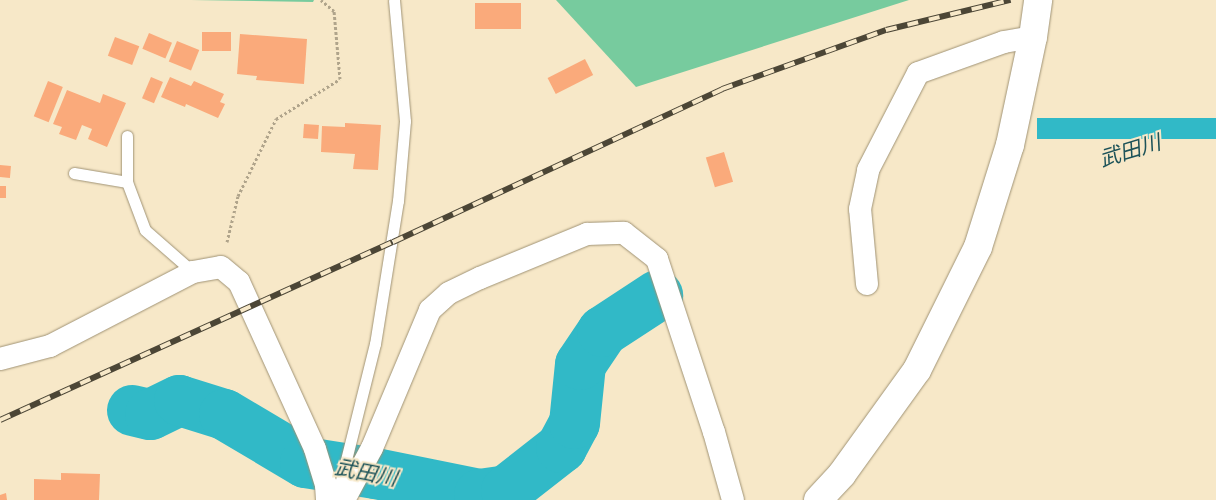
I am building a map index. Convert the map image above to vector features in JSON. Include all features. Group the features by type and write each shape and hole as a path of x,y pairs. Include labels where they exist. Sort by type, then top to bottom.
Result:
{"street":[{"path":"818,500 842,474 917,370 978,247 1010,145 1033,37 1038,0"},
{"path":"867,284 860,209 868,170 918,74 1004,42 1033,37"},
{"path":"344,500 372,448 430,310 449,293 480,278 587,234 624,233 657,259 714,432 733,500"},
{"path":"0,359 50,346 193,272 221,267 239,282 315,448 326,486 327,500"}],"lane":[{"path":"336,500 359,417 375,344 398,201 405,121 394,0"},
{"path":"127,136 127,182 145,230 193,272"},
{"path":"74,173 127,182"}],"path":[{"path":"221,267 238,196 276,119 340,79 334,11 321,0"}],"green space":[{"path":"191,0 314,0 313,2"},
{"path":"556,0 909,0 636,87"}],"water":[{"path":"1037,118 1216,118 1216,139 1037,139"}],"building":[{"path":"475,3 521,3 521,29 475,29"},
{"path":"202,32 231,32 231,51 202,51"},
{"path":"149,33 172,43 165,58 142,49"},
{"path":"240,34 307,39 304,84 256,80 257,76 237,74"},
{"path":"115,37 139,46 132,65 108,56"},
{"path":"177,41 199,50 191,70 169,61"},
{"path":"585,59 593,75 556,94 548,78"},
{"path":"151,77 163,82 154,103 142,98"},
{"path":"170,77 191,86 194,81 224,94 220,102 225,104 218,118 186,104 185,107 161,97"},
{"path":"48,81 63,87 49,122 34,116"},
{"path":"67,90 100,103 103,94 126,103 107,147 88,139 92,129 82,125 76,140 59,134 62,127 53,124"},
{"path":"345,123 381,125 378,170 353,169 355,154 321,152 322,126 345,127"},
{"path":"304,124 319,125 318,139 303,138"},
{"path":"724,152 733,182 715,187 706,158"},
{"path":"0,165 11,166 10,178 0,177"},
{"path":"0,186 6,186 6,198 0,198"},
{"path":"61,473 100,474 99,500 34,500 34,479 61,480"},
{"path":"6,493 7,500 0,500 0,495"}],"waterway":[{"name":"武田川","path":"132,410 150,414 179,400 224,414 305,462 375,473 479,494 506,490 561,447 574,423 580,364 602,331 657,295"}],"railway":[{"path":"0,420 393,242 722,89 886,30 1010,0"}]}
